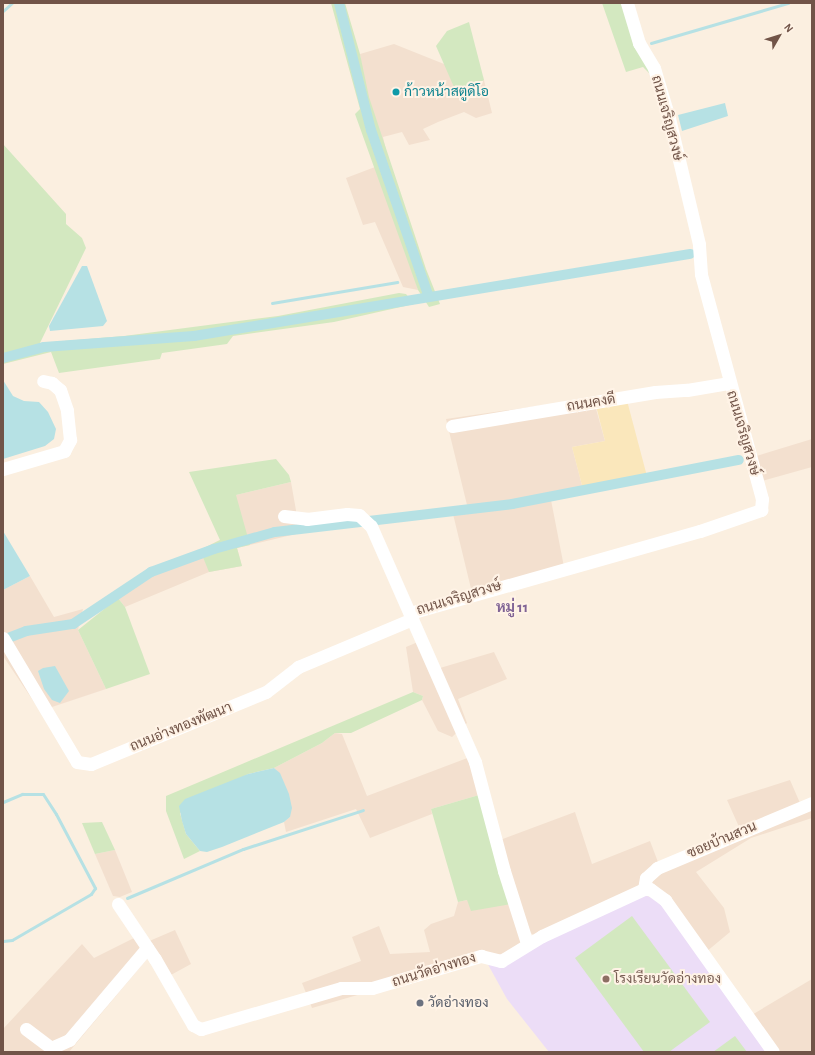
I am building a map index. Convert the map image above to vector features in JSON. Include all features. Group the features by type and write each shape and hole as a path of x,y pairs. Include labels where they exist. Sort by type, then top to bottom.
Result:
{"street":[{"name":"ถนนเจริญสวงษ์","path":"411,616 700,530 761,510 762,499 729,383 701,274 699,244 669,118 654,68 639,43 627,3"},
{"path":"3,469 57,454 64,450 70,440 69,416 60,390 52,382 43,380"},
{"name":"ถนนคงดี","path":"452,426 655,392 688,390 729,383"},
{"name":"ถนนเจริญสวงษ์","path":"284,516 307,519 347,514 359,515 368,523 411,616 475,762 504,871 527,943"},
{"name":"ถนนอ่างทองพัฒนา","path":"3,639 77,762 90,764 266,692 298,667 411,616"},
{"name":"ซอยบ้านสวน","path":"644,889 646,878 657,868 812,802"},
{"path":"644,889 657,893 665,900 774,1052"},
{"name":"ถนนวัดอ่างทอง","path":"118,904 147,948 193,1025 201,1029 341,988 372,988 481,956 501,961 527,943 644,889"},
{"path":"26,1029 51,1048 69,1040 147,948"}],"shaded area":[{"path":"394,44 484,80 492,113 476,118 464,112 438,122 423,129 430,140 409,145 402,132 383,137 418,290 403,287 375,222 363,225 346,178 375,167 360,54"},
{"path":"593,398 605,441 572,447 584,493 551,500 565,572 473,597 453,514 467,505 446,419"},
{"path":"812,439 812,467 762,481 753,457"},
{"path":"291,482 300,533 237,548 242,566 209,572 125,607 118,598 115,592 220,540 236,495"},
{"path":"30,576 54,617 83,609 78,630 106,689 40,711 3,656 3,590"},
{"path":"425,639 440,668 494,652 507,679 458,699 467,723 452,737 438,731 422,700 423,696 413,692 406,647"},
{"path":"335,733 342,734 367,796 470,757 479,795 431,809 432,814 370,838 356,809 286,832 284,822 290,817 280,774 274,768 322,743"},
{"path":"790,780 800,803 812,798 812,818 751,838 696,872 724,908 730,932 706,952 657,888 534,935 527,931 500,840 575,812 592,864 650,841 658,862 740,829 727,800"},
{"path":"115,850 132,892 120,897 113,896 95,854"},
{"name":"โรงเรียนวัดอ่างทอง","path":"643,895 658,899 768,1052 549,1052 507,999 485,959 536,944"},
{"path":"467,900 494,906 511,904 526,947 312,1008 302,983 361,961 352,937 379,926 390,954 430,952 424,930 431,924 454,916 458,902"},
{"path":"175,930 191,964 169,976 147,959 69,1052 3,1052 3,1029 82,944 94,958 142,934 147,942"},
{"path":"812,979 812,1052 768,1052 745,1019"}],"green space":[{"path":"331,3 345,3 360,54 369,97 426,269 440,304 429,307 418,290 355,114 360,109"},
{"path":"602,3 625,3 652,76 643,67 626,72"},
{"path":"469,22 484,80 457,94 436,46 447,31"},
{"path":"3,144 66,214 66,224 82,238 86,248 40,343 124,336 278,316 399,293 406,294 414,304 334,322 233,336 227,344 162,353 160,359 59,373 51,352 3,364"},
{"path":"276,459 289,475 291,482 236,495 250,545 237,548 242,566 209,572 200,550 220,540 189,472"},
{"path":"118,598 125,607 150,674 106,689 78,630"},
{"path":"413,692 423,696 422,700 351,733 335,733 322,743 274,768 248,774 180,813 186,834 200,851 184,859 166,811 166,796"},
{"path":"479,795 511,904 471,911 467,900 458,902 431,809"},
{"path":"102,822 115,850 95,854 82,823"},
{"path":"632,916 710,1022 669,1052 644,1052 575,958"},
{"path":"735,1036 747,1052 713,1052"}],"sand":[{"path":"625,393 648,480 584,493 572,447 605,441 594,398"}],"water":[{"path":"725,103 728,116 682,131 678,115"},
{"path":"82,266 87,266 107,321 103,326 50,331 49,326"},
{"path":"3,380 13,396 24,401 39,402 48,412 56,429 54,439 45,446 3,459"},
{"path":"3,531 30,576 3,590"},
{"path":"55,666 69,691 60,703 52,700 44,689 38,671 43,668"},
{"path":"274,768 280,773 289,794 292,808 290,817 284,822 222,847 207,852 200,851 186,834 182,821 179,806 185,799 248,774"}],"waterway":[{"path":"3,11 12,3"},
{"path":"339,3 371,130 428,295"},
{"path":"651,43 788,3"},
{"path":"3,358 44,347 194,336 690,254"},
{"path":"272,303 397,282"},
{"path":"3,640 26,631 73,624 151,572 214,549 275,532 512,504 739,460"},
{"path":"3,802 22,794 43,794 56,814 95,888 91,894 12,940 3,941"},
{"path":"127,898 243,849 363,810"}],"place":[{"name":"ก้าวหน้าสตูดิโอ","path":"396,92"},
{"name":"โรงเรียนวัดอ่างทอง","path":"606,979"},
{"name":"วัดอ่างทอง","path":"420,1003"}],"district":[{"name":"หมู่ 11","path":"512,608"}]}
